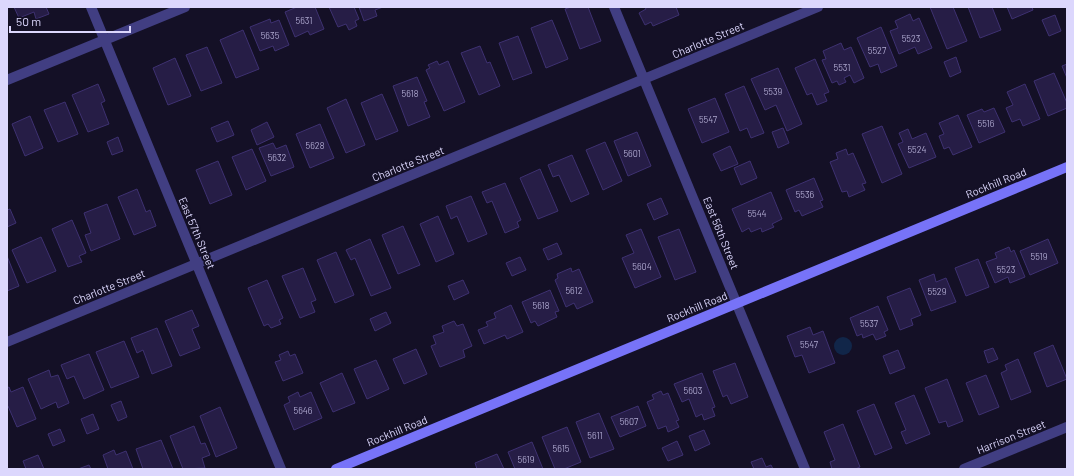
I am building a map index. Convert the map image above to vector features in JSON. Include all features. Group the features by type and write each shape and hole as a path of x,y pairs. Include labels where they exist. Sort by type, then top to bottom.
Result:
{"main road":[{"name":"Rockhill Road","path":"336,469 1067,167"}],"street":[{"name":"East 57th Street","path":"90,7 281,469"},
{"path":"7,80 185,7"},
{"name":"East 56th Street","path":"614,7 805,469"},
{"name":"Charlotte Street","path":"7,342 818,7"},
{"name":"Harrison Street","path":"964,469 1067,426"}],"water":[{"path":"839,337 847,337 852,342 850,353 847,355 839,355 834,350 834,342"}],"building":[{"path":"14,7 46,7 49,14 36,19 34,12 19,18"},
{"path":"297,7 315,7 324,29 310,35 308,31 295,37 285,12"},
{"path":"329,7 354,7 359,19 355,21 357,26 349,30 346,24 338,27"},
{"path":"359,7 383,7 375,10 377,16 364,21"},
{"path":"571,7 588,7 601,41 580,49 565,9"},
{"path":"645,7 676,7 679,15 653,26 651,22 645,25 639,13 646,9"},
{"path":"930,7 953,7 967,41 947,49"},
{"path":"968,7 992,7 1001,30 980,38"},
{"path":"1007,7 1032,7 1033,10 1012,19"},
{"path":"910,14 913,21 919,18 932,48 918,54 915,47 899,54 890,31 898,28 895,21"},
{"path":"1055,15 1061,31 1049,36 1042,20"},
{"path":"270,19 271,23 279,20 289,45 275,51 273,46 260,51 250,27"},
{"path":"552,20 568,59 546,68 531,28"},
{"path":"881,27 897,66 881,73 878,64 870,67 857,38"},
{"path":"243,30 259,69 236,78 220,40"},
{"path":"518,36 532,73 513,80 499,43"},
{"path":"841,43 844,50 851,47 864,78 854,83 850,75 844,78 846,82 839,85 837,81 832,83 822,60 826,59 823,51"},
{"path":"480,46 487,63 490,62 500,86 479,95 461,53"},
{"path":"207,47 222,83 201,91 186,55"},
{"path":"956,57 961,72 950,77 944,62"},
{"path":"175,58 191,96 168,105 153,68"},
{"path":"815,59 829,92 824,94 827,101 817,105 812,93 807,95 795,68"},
{"path":"437,61 439,65 448,61 465,102 444,111 426,70 430,68 428,65"},
{"path":"1067,64 1067,78 1062,66"},
{"path":"778,68 802,124 787,131 776,105 765,110 751,79"},
{"path":"1054,73 1067,103 1067,108 1048,116 1034,81"},
{"path":"417,77 427,101 424,102 430,117 408,126 393,86"},
{"path":"98,84 105,101 101,103 109,124 88,132 72,95"},
{"path":"1025,84 1040,119 1023,126 1020,119 1012,122 1006,108 1013,105 1007,92"},
{"path":"744,86 764,133 751,138 747,128 740,131 725,94"},
{"path":"382,94 398,131 376,140 361,103"},
{"path":"715,98 729,132 702,143 688,109"},
{"path":"346,99 365,145 346,153 327,108"},
{"path":"65,102 78,134 58,142 44,110"},
{"path":"994,108 1005,132 979,143 967,115 982,109 984,112"},
{"path":"958,115 972,147 953,155 949,147 944,149 939,136 944,134 939,123"},
{"path":"30,116 43,148 25,156 12,124"},
{"path":"228,121 234,135 217,142 211,128"},
{"path":"267,122 274,137 257,145 251,130"},
{"path":"320,124 334,158 310,168 296,134"},
{"path":"882,126 902,174 882,183 862,134"},
{"path":"783,128 789,143 778,148 772,132"},
{"path":"908,129 912,139 926,133 936,157 909,168 898,144 903,142 899,133"},
{"path":"637,132 651,166 628,176 614,141"},
{"path":"118,137 123,151 112,155 107,142"},
{"path":"605,142 622,181 603,190 586,150"},
{"path":"273,143 276,149 286,145 294,167 271,176 259,148"},
{"path":"730,146 738,164 721,171 713,154"},
{"path":"252,149 266,181 246,190 232,157"},
{"path":"846,149 848,155 853,153 866,183 862,184 865,190 849,197 847,191 842,192 830,162 838,159 836,153"},
{"path":"572,155 589,194 571,202 559,175 553,177 548,165"},
{"path":"218,161 232,195 210,204 196,170"},
{"path":"750,161 757,178 741,185 734,168"},
{"path":"540,169 558,211 538,219 520,178"},
{"path":"814,178 823,200 820,201 823,207 802,216 799,210 795,212 786,190"},
{"path":"505,183 521,220 517,222 519,227 505,233 492,201 487,203 482,192"},
{"path":"137,189 146,212 150,210 156,226 134,235 118,197"},
{"path":"771,192 782,219 772,224 774,227 762,232 761,228 751,232 749,228 742,232 732,209"},
{"path":"471,196 487,234 468,242 457,216 451,219 446,206"},
{"path":"661,198 668,214 654,220 647,204"},
{"path":"107,204 120,239 91,251 85,235 91,233 84,213"},
{"path":"10,209 16,223 7,227 7,210"},
{"path":"438,216 454,254 436,262 420,224"},
{"path":"72,220 86,253 79,256 82,262 68,267 52,229"},
{"path":"403,226 420,265 398,274 382,235"},
{"path":"641,229 661,277 635,288 622,258 634,253 626,235"},
{"path":"679,229 696,272 675,280 658,237"},
{"path":"41,237 56,271 27,283 12,250"},
{"path":"370,239 391,288 371,296 355,258 351,260 346,250"},
{"path":"1048,239 1058,263 1030,275 1020,251"},
{"path":"557,243 562,254 548,260 543,249"},
{"path":"1009,247 1011,252 1014,250 1025,277 1010,283 1008,277 995,283 986,262 997,258 995,253"},
{"path":"336,252 354,295 335,303 317,260"},
{"path":"7,256 19,286 7,291"},
{"path":"520,257 526,270 512,276 506,263"},
{"path":"978,259 989,287 966,296 955,268"},
{"path":"303,268 316,300 311,302 315,312 300,318 282,276"},
{"path":"571,268 572,272 579,269 593,302 577,309 574,303 566,307 555,280 558,278 557,274"},
{"path":"934,274 936,282 946,278 956,302 931,311 919,280"},
{"path":"267,280 283,318 279,320 281,324 271,328 268,324 264,326 248,288"},
{"path":"463,280 469,293 454,300 448,286"},
{"path":"910,288 921,315 911,319 913,325 900,330 887,297"},
{"path":"550,290 559,311 555,312 557,317 538,326 535,321 531,323 522,302"},
{"path":"511,305 523,332 507,339 505,335 484,344 478,330 488,326 486,322 496,318 494,313"},
{"path":"878,306 888,330 884,332 886,336 876,340 873,334 863,338 862,334 857,336 850,318"},
{"path":"192,310 199,326 192,329 200,348 180,356 165,321"},
{"path":"386,312 391,323 375,331 370,319"},
{"path":"454,321 457,326 463,324 472,346 463,350 465,357 440,367 431,346 436,344 433,336 444,332 442,326"},
{"path":"810,327 813,335 823,331 835,363 809,373 802,355 795,357 787,336"},
{"path":"157,328 172,366 152,374 143,350 137,353 131,338"},
{"path":"124,341 139,377 111,388 96,352"},
{"path":"1053,345 1067,379 1047,387 1034,353"},
{"path":"993,348 998,359 988,363 984,351"},
{"path":"416,349 427,374 404,384 393,359"},
{"path":"898,350 905,368 890,374 883,356"},
{"path":"288,351 290,356 295,354 303,373 283,381 275,362 281,360 279,355"},
{"path":"89,354 104,390 84,399 74,376 67,379 61,365"},
{"path":"1018,359 1031,392 1011,400 1001,373 1007,370 1005,365"},
{"path":"376,360 389,389 367,399 354,369"},
{"path":"735,363 748,397 731,404 727,395 723,397 713,371"},
{"path":"49,370 51,377 58,375 69,403 58,408 56,402 41,409 28,379"},
{"path":"342,373 355,403 333,412 320,383"},
{"path":"702,373 715,407 712,408 715,416 704,420 702,414 696,417 689,399 682,402 674,384"},
{"path":"986,375 999,407 979,415 966,383"},
{"path":"947,379 963,421 948,427 946,421 939,423 925,388"},
{"path":"9,387 11,392 23,387 36,419 17,427 8,406 7,407 7,388"},
{"path":"661,391 663,395 668,393 679,420 676,421 679,427 668,432 666,426 658,429 647,402 654,399 652,395"},
{"path":"298,392 300,397 311,392 322,418 294,430 284,405 290,402 288,397"},
{"path":"914,395 930,434 906,444 901,432 906,430 895,403"},
{"path":"121,401 127,417 118,421 111,405"},
{"path":"874,404 892,448 875,455 857,411"},
{"path":"638,406 646,426 620,437 611,417"},
{"path":"220,407 237,448 216,457 200,416"},
{"path":"599,413 614,449 590,458 576,422"},
{"path":"93,414 99,429 87,434 81,419"},
{"path":"843,424 860,467 855,469 832,469 830,462 835,460 824,432"},
{"path":"194,426 201,444 205,443 210,455 202,458 205,468 183,469 170,436"},
{"path":"567,427 581,462 564,469 555,469 542,437"},
{"path":"60,429 65,441 53,446 48,434"},
{"path":"704,430 710,444 695,451 689,436"},
{"path":"161,440 173,469 143,469 136,449"},
{"path":"677,441 683,455 668,461 662,448"},
{"path":"532,442 543,469 515,469 508,452"},
{"path":"114,450 116,455 126,451 133,469 108,469 103,455"},
{"path":"497,454 504,469 477,469 475,463"},
{"path":"38,455 44,469 26,469 23,461"},
{"path":"762,458 766,467 771,465 773,469 754,469 751,462"},
{"path":"89,465 91,469 78,469"}]}
